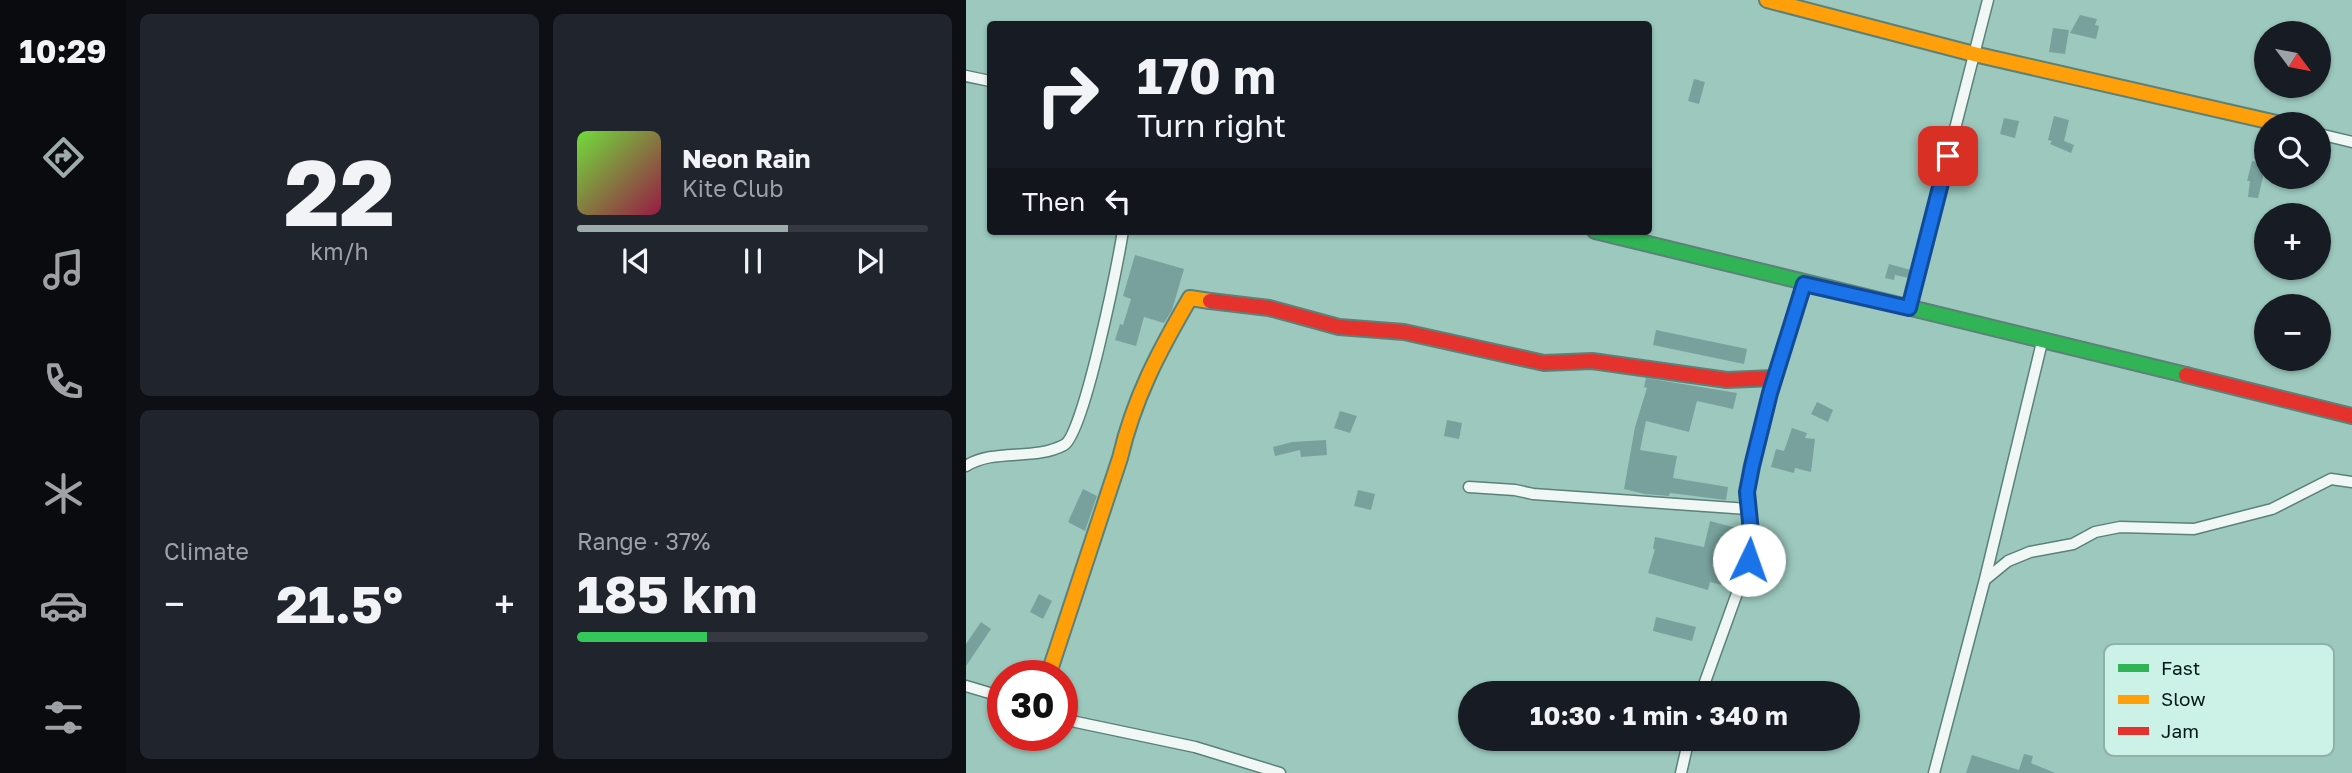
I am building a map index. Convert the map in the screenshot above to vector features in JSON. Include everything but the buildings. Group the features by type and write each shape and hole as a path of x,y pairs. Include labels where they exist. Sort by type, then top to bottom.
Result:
{"street":[{"path":"1767,0 1975,54 2254,118"},
{"path":"1909,308 1988,0"},
{"path":"966,76 987,80"},
{"path":"2331,137 2352,142"},
{"path":"966,467 987,458 1024,455 1069,442 1079,418 1108,307 1122,235"},
{"path":"1611,235 2352,416"},
{"path":"1705,681 1749,560 1752,542 1747,492 1752,466 1774,378 1804,284"},
{"path":"1053,660 1120,458 1128,425 1154,360 1190,298 1269,308 1339,327 1404,332 1544,363 1592,361 1727,380 1774,378"},
{"path":"1934,773 1985,579 2042,342"},
{"path":"1985,579 2008,561 2030,552 2073,544 2095,532 2120,527 2194,529 2272,509 2331,479 2352,482"},
{"path":"1469,487 1748,509"},
{"path":"966,686 987,692"},
{"path":"1078,722 1195,747 1280,773"},
{"path":"1681,773 1686,751"}],"traffic: fast":[{"path":"1611,235 2186,375"}],"traffic: slow":[{"path":"1767,0 1974,54 2254,118"},
{"path":"1053,660 1140,395 1190,298 1210,301"}],"traffic: jam":[{"path":"1210,301 1269,308 1339,327 1404,332 1544,363 1592,361 1727,380 1774,378"},
{"path":"2186,375 2352,416"}],"route":[{"path":"1749,560 1752,542 1747,492 1752,466 1765,408 1804,284 1909,308 1948,156"}]}
